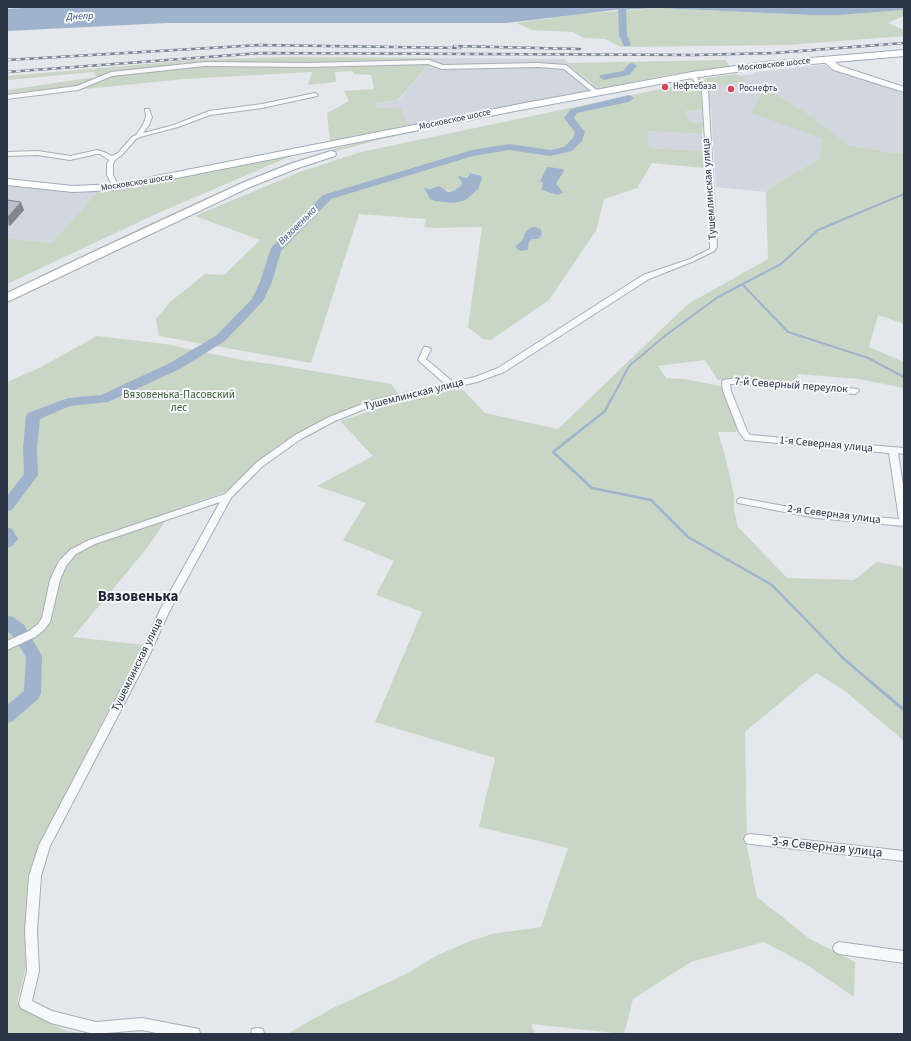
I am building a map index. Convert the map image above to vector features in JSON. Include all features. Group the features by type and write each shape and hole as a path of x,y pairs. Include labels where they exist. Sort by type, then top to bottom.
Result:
{"main road":[{"name":"Московское шоссе","path":"7,182 73,189 116,188 520,106 595,94 692,75 765,65 904,53"},
{"path":"7,298 197,207 266,176 294,166 364,145 543,107 595,94"},
{"path":"7,289 88,249 259,172 305,155 369,137"}],"street":[{"path":"827,60 837,68 904,90"},
{"path":"7,97 78,88 111,74 205,64 308,65 429,62 442,67 538,65 566,66 595,94"},
{"name":"Тушемлинская улица","path":"194,1034 142,1024 96,1028 50,1016 25,1004 33,971 32,931 35,876 45,844 143,658 164,611 228,496 260,464 298,437 332,419 373,403 452,385 501,370 612,297 646,277 692,260 712,250 714,247 713,223 705,91 702,85 692,75"},
{"path":"116,188 110,175 110,164 112,159 120,154 134,138 138,136 176,126 209,113 262,106 315,95"},
{"path":"138,136 146,125 149,117 148,110"},
{"path":"7,154 38,154 70,158 96,152 102,153 112,159"},
{"path":"427,349 422,360 452,385"},
{"name":"7-й Северный переулок","path":"748,438 743,432 727,391 726,382 738,381 856,391"},
{"name":"1-я Северная улица","path":"748,438 904,451"},
{"path":"893,451 904,520"},
{"path":"7,646 32,634 47,620 55,580 62,564 73,552 92,542 228,496"},
{"name":"2-я Северная улица","path":"742,501 816,515 904,523"},
{"name":"3-я Северная улица","path":"750,839 904,856"},
{"path":"840,948 904,957"}],"shaded area":[{"path":"434,58 564,59 599,89 408,128 378,108 376,103 399,100"},
{"path":"824,65 904,91 904,153 895,153 849,145 807,113 774,93 821,138 820,158 766,192 716,187 711,110 703,80 752,74 755,72"},
{"path":"702,110 703,123 691,122 687,118 685,111"},
{"path":"648,131 702,134 703,151 649,148"},
{"path":"7,186 60,191 97,192 52,243 7,238"}],"green space":[{"path":"658,8 812,15 839,15 904,10 904,16 888,23 904,30 904,36 787,45 621,47 605,39 584,38 573,32 532,30 516,23 580,14"},
{"path":"288,57 434,58 398,100 376,103 378,108 401,109 408,128 330,142 327,113 349,101 344,91 374,89 371,75 354,74 352,71 335,72 336,82 308,85 312,72 185,79 85,89 7,99 7,90 96,77 94,72 7,80 7,76 194,60"},
{"path":"725,60 731,67 662,76 599,89 568,63"},
{"path":"736,74 745,78 743,82 714,86 705,84 704,81 706,78"},
{"path":"689,83 697,83 701,91 702,110 685,111 687,118 691,122 703,123 702,134 648,131 649,148 703,151 705,168 652,163 637,188 604,199 596,231 549,300 491,340 483,339 468,327 482,227 432,228 424,227 426,219 359,214 311,363 159,336 156,319 170,302 205,274 224,275 260,240 195,216 300,172 361,152","holes":["548,167 564,171 556,184 562,192 558,195 541,190 543,182 540,180","470,175 478,189 466,200 424,188 453,191 461,186 462,182 458,177 464,178","541,231 542,235 538,239 532,239 529,242 528,250 518,243"]},
{"path":"762,92 774,93 807,113 849,145 895,153 904,153 904,324 878,315 869,347 904,362 904,388 859,379 798,374 797,384 746,377 718,380 705,360 658,366 666,378 684,379 721,386 738,428 736,432 718,432 726,459 734,496 734,509 738,527 787,578 854,580 877,562 904,567 904,741 845,691 816,673 745,732 747,847 757,897 810,939 855,962 854,997 807,965 764,942 691,962 633,999 624,1034 531,1024 535,1034 287,1034 331,1009 404,975 438,955 468,942 492,934 541,927 568,848 479,827 495,758 375,722 422,612 376,595 394,561 343,540 366,503 317,486 373,456 340,421 392,404 447,390 461,388 485,413 558,429 688,304 768,259 766,192 820,158 821,138 751,113"},
{"path":"524,109 382,139 310,158 38,280 38,277 147,225 241,182 288,163 373,139"},
{"path":"298,153 158,213 7,284 7,238 52,243 97,192 128,188"},
{"name":"Вязовенька-Пасовский лес","path":"97,336 165,344 242,360 391,384 400,396 370,402 333,415 297,434 260,461 228,491 172,511 148,547 73,637 144,645 59,807 28,877 25,923 27,956 25,972 17,1002 47,1022 67,1031 90,1034 7,1034 7,382 41,367"}],"water":[{"name":"Днепр","path":"36,7 904,7 904,10 839,15 812,15 658,8 615,10 507,23 167,23 7,31 7,9"},
{"path":"548,167 563,169 564,171 556,184 563,192 558,195 541,190 543,183 540,181"},
{"path":"470,173 481,176 482,179 478,189 466,200 454,203 435,201 430,199 424,188 431,189 439,186 448,192 453,191 461,186 462,182 458,177 468,177"},
{"path":"535,227 541,229 542,235 538,239 532,239 529,242 528,250 520,251 515,247 523,239 525,233 530,228"}],"building":[{"path":"7,200 21,202 8,217 7,217"}],"waterway":[{"name":"Вязовенька","path":"622,7 623,35 627,44"},
{"name":"Вязовенька","path":"604,77 626,73 632,66"},
{"name":"Вязовенька","path":"7,506 31,475 30,448 33,416 68,402 103,399 175,366 221,338 257,301 266,282 275,250 327,197 472,153 509,147 550,153 568,149 578,139 580,132 569,118 574,111 629,98"},
{"path":"742,284 781,264 818,230 904,194"},
{"path":"611,400 629,366 666,335 718,297 742,284"},
{"path":"742,284 788,332 868,358 904,377"},
{"path":"611,399 605,411 553,452 592,488 651,500 688,537 772,585 843,658 872,683"},
{"name":"Вязовенька","path":"7,533 10,539 7,542"},
{"name":"Вязовенька","path":"7,622 18,630 34,656 32,694 7,716"},
{"path":"871,682 904,710"}],"railway":[{"path":"7,72 261,53 695,55 774,53 904,43"},
{"path":"7,60 260,45 460,48"},
{"path":"454,46 580,49"}],"place":[{"name":"Нефтебаза","path":"665,87"},
{"name":"Роснефть","path":"731,89"}],"district":[{"name":"Вязовенька","path":"138,598"}]}
